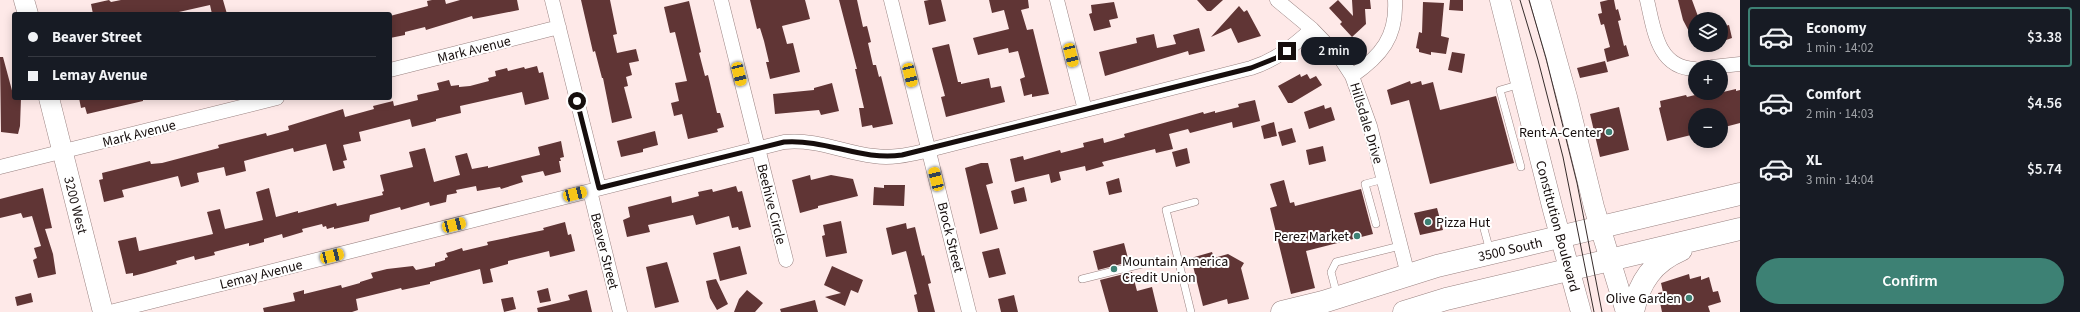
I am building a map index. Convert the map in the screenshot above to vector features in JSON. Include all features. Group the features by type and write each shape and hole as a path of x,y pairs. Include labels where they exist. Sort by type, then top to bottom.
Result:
{"main road":[{"path":"24,0 27,12"},
{"name":"Constitution Boulevard","path":"1500,0 1560,237 1581,312"},
{"path":"1540,0 1601,227 1612,260 1626,312"},
{"name":"3200 West","path":"49,100 103,312"},
{"name":"3500 South","path":"1282,312 1408,275 1490,253 1740,194"},
{"path":"1407,311 1446,299 1740,229"},
{"path":"1633,312 1638,294 1645,278 1656,266 1678,251 1709,237"}],"street":[{"name":"Beaver Street","path":"552,0 595,190 620,312"},
{"name":"Beehive Circle","path":"721,0 786,260"},
{"name":"Brock Street","path":"891,0 970,312"},
{"path":"1057,0 1084,110"},
{"name":"Hillsdale Drive","path":"1276,0 1312,29 1340,59 1352,76 1365,109 1408,275"},
{"path":"1352,76 1372,62 1384,49 1392,32 1395,0"},
{"path":"1646,0 1657,41 1662,53 1672,62 1688,68"},
{"name":"Mark Avenue","path":"392,70 559,28"},
{"name":"Lemay Avenue","path":"110,312 784,142 808,142 862,154 890,157 929,150 1264,64 1287,51 1312,29"},
{"path":"1728,65 1740,64"},
{"name":"Mark Avenue","path":"0,167 269,100"}],"lane":[{"path":"1521,84 1500,90 1521,168"},
{"path":"1376,224 1365,184 1384,179"},
{"path":"1191,312 1166,210 1196,202"},
{"path":"1484,230 1490,253"},
{"path":"1337,297 1331,272 1336,262 1400,246"},
{"path":"1082,279 1154,260"}],"building":[{"path":"109,0 111,2 121,0 223,0 226,12 212,12 210,5 179,12 93,12 91,4"},
{"path":"445,0 446,4 460,0 517,0 519,10 473,19 472,16 426,30 425,27 405,32 405,35 392,38 392,15 428,6 427,1"},
{"path":"581,0 610,0 617,34 613,35 617,53 636,49 639,61 629,63 632,75 626,77 628,86 624,87 632,118 612,123 603,78 595,51 593,52"},
{"path":"750,0 805,0 810,19 782,26 787,44 793,43 800,72 770,79 766,62 769,62 764,41 760,28 757,29"},
{"path":"839,0 857,0 863,27 867,26 871,42 868,43 873,65 876,65 879,77 881,76 893,124 873,128 872,125 862,127 859,108 864,108 855,69 857,69"},
{"path":"941,0 946,21 929,25 924,1"},
{"path":"989,0 1028,0 1029,8 1021,10 1027,30 1033,29 1049,94 1032,97 1032,94 1024,96 1020,79 1025,77 1018,51 1009,53 1008,48 978,55 973,38 1009,29 1004,10 992,13"},
{"path":"1197,0 1223,0 1211,11 1207,11"},
{"path":"1338,0 1353,16 1352,0 1370,0 1371,9 1365,9 1366,24 1352,37 1340,24 1342,22 1329,8"},
{"path":"1450,0 1463,0 1463,11 1449,10"},
{"path":"1614,0 1616,10 1618,9 1621,20 1618,21 1624,46 1626,45 1629,56 1607,62 1604,49 1610,47 1604,24 1601,25 1598,14 1602,13 1600,2"},
{"path":"1678,0 1692,0 1696,12 1688,12 1688,30 1683,20"},
{"path":"689,1 705,76 708,75 717,113 720,113 724,127 717,129 718,132 688,139 682,114 674,116 671,103 679,101 675,83 687,81 675,32 670,33 664,7"},
{"path":"1114,2 1118,18 1109,20 1111,27 1094,31 1089,14 1092,13 1091,5"},
{"path":"1423,2 1444,3 1441,36 1449,38 1446,54 1431,52 1431,55 1419,52 1419,49 1416,48 1419,32 1422,33"},
{"path":"1239,6 1244,12 1247,10 1261,36 1238,43 1231,28 1211,37"},
{"path":"1728,25 1732,38 1728,39"},
{"path":"1199,28 1205,51 1189,55 1188,51 1105,76 1099,52 1137,43 1136,38 1154,34 1157,48 1176,44 1173,35"},
{"path":"949,44 958,82 961,82 961,84 989,78 991,88 1001,86 1005,102 946,117 941,97 945,96 932,48"},
{"path":"1452,52 1465,54 1462,73 1448,70"},
{"path":"0,57 3,57 12,91 12,100 21,100 20,126 18,134 1,132"},
{"path":"1605,61 1608,72 1580,78 1577,68"},
{"path":"537,66 539,73 543,72 549,99 525,105 522,92 460,106 461,113 412,127 410,119 359,132 361,141 343,145 347,160 343,161 345,168 333,171 326,144 294,152 293,148 244,161 246,171 226,176 224,167 197,173 199,182 181,187 178,176 122,190 124,197 104,202 99,180 103,179 102,173 150,161 151,164 162,163 219,148 218,145 266,133 267,136 289,130 288,126 343,109 345,117 374,109 373,106 393,101 394,106 418,100 417,95 439,90 437,83 449,80 451,86 470,86 489,81 488,78 496,76 495,71 507,68 508,71 524,67 525,69"},
{"path":"1300,74 1301,77 1307,74 1310,79 1316,76 1322,85 1292,103 1288,103 1278,86"},
{"path":"1410,81 1411,84 1421,81 1422,85 1433,82 1440,110 1496,96 1514,163 1430,184 1409,100 1391,105 1387,90"},
{"path":"832,83 839,111 821,115 819,110 775,114 773,94 814,90 814,88"},
{"path":"1736,89 1736,91 1740,90 1740,123 1728,126 1728,108 1688,108 1688,136 1667,141 1659,108 1661,107 1660,101 1686,95 1688,97 1688,100 1728,100 1728,91"},
{"path":"79,100 143,100 87,114 85,107 81,108"},
{"path":"1255,100 1260,121 1233,128 1232,122 1190,133 1188,129 1169,134 1173,149 1156,153 1155,149 1102,162 1104,166 1086,171 1085,166 1059,172 1061,180 1051,183 1049,174 1015,182 1010,159 1023,156 1024,160 1060,150 1061,153 1084,147 1083,143 1103,138 1104,143 1125,137 1124,134 1203,112 1204,114 1215,111 1215,113 1239,107 1238,104"},
{"path":"1324,105 1325,109 1331,107 1335,120 1309,129 1304,112"},
{"name":"Rent-A-Center","path":"1619,107 1629,150 1600,157 1590,114"},
{"path":"1274,122 1277,136 1264,139 1261,126"},
{"path":"1292,128 1296,142 1282,146 1278,132"},
{"path":"655,131 658,145 643,149 643,152 621,157 617,141"},
{"path":"561,141 564,157 560,158 561,161 559,161 561,172 545,176 543,171 521,176 523,182 501,189 500,187 477,191 476,186 456,190 457,193 447,195 446,202 430,206 429,202 401,210 400,207 370,215 369,221 334,229 334,227 327,229 326,226 323,227 322,224 302,229 303,232 283,238 282,234 264,239 264,242 249,246 249,243 214,252 215,255 195,260 194,256 176,261 177,264 145,273 133,276 133,273 126,274 118,241 136,237 139,251 213,234 207,212 220,209 225,229 263,220 256,192 269,188 276,217 336,203 337,206 383,195 382,192 384,191 380,175 413,167 409,152 425,148 434,182 460,175 455,156 467,153 472,169 488,166 488,168 540,155 538,147"},
{"path":"1323,146 1326,161 1309,165 1306,150"},
{"path":"1187,148 1190,163 1176,167 1172,152"},
{"path":"981,163 988,163 993,183 986,185 998,229 980,234 965,168"},
{"path":"810,175 811,180 831,175 853,179 858,196 818,206 818,208 800,213 792,180"},
{"path":"1119,178 1122,192 1109,195 1106,182"},
{"path":"1284,180 1290,203 1294,202 1295,206 1361,189 1373,234 1306,251 1315,288 1291,294 1270,208 1277,206 1270,184"},
{"path":"884,185 905,185 904,206 873,205 874,187 884,188"},
{"path":"736,186 738,192 742,191 751,227 739,230 738,227 732,228 729,216 696,225 693,215 648,225 650,232 627,237 623,220 630,217 628,207 671,196 672,203 699,196 698,192 712,189 713,192"},
{"path":"1024,187 1027,201 1014,204 1011,191"},
{"path":"43,188 52,228 45,229 53,254 56,274 38,278 33,260 37,258 34,248 41,246 32,216 23,218 21,213 0,218 0,199"},
{"name":"Pizza Hut","path":"1437,208 1443,230 1420,235 1414,213"},
{"path":"841,221 847,253 826,257 822,236 825,235 823,225"},
{"path":"565,222 568,235 571,234 575,251 550,257 549,251 508,261 508,264 490,269 493,282 483,284 480,269 430,282 430,284 402,290 401,288 356,299 358,310 352,312 264,312 263,308 295,301 293,293 304,290 304,294 341,285 342,288 373,278 371,273 387,269 413,266 416,270 435,266 435,263 445,260 445,258 448,257 446,253 462,248 463,251 488,245 487,242 544,230 543,228"},
{"path":"906,223 907,229 915,227 922,256 924,255 931,283 928,284 935,312 918,312 914,295 917,294 906,251 892,255 886,228"},
{"path":"1124,243 1129,262 1098,270 1093,251"},
{"path":"740,246 747,274 720,281 713,253"},
{"path":"999,248 1006,274 989,278 982,252"},
{"path":"1212,252 1214,258 1228,254 1244,263 1241,268 1249,299 1228,304 1227,299 1203,306 1191,258"},
{"path":"667,262 679,302 655,308 646,267"},
{"path":"832,266 863,280 858,293 851,290 845,306 825,297 841,293 824,285"},
{"name":"Mountain America Credit Union","path":"1132,272 1137,291 1152,287 1158,312 1109,312 1100,280"},
{"name":"Olive Garden","path":"1689,274 1690,279 1701,276 1701,280 1709,277 1713,292 1718,291 1721,302 1708,306 1710,312 1662,312 1658,293 1663,292 1661,283"},
{"path":"716,279 728,304 717,310 710,298 706,281"},
{"path":"548,288 551,301 540,303 537,291"},
{"path":"587,290 592,312 538,312 537,308 570,300 568,295"},
{"path":"747,290 763,303 755,312 734,312 739,299"},
{"path":"31,293 33,302 17,306 15,297"},
{"path":"1014,295 1018,312 1001,312 998,299"},
{"path":"513,297 516,309 504,312 501,299"},
{"path":"815,300 818,312 781,312 780,309"}],"tram line":[{"path":"1520,0 1538,60 1563,157 1594,312"},
{"path":"1529,0 1546,58 1577,183 1602,312"}],"place":[{"name":"Rent-A-Center","path":"1609,132"},
{"name":"Pizza Hut","path":"1428,222"},
{"name":"Perez Market","path":"1357,236"},
{"name":"Mountain America Credit Union","path":"1114,269"},
{"name":"Olive Garden","path":"1689,298"}],"route":[{"path":"577,101 599,188 784,142 820,143 862,154 890,157 929,150 1251,68 1264,64 1287,51"}]}
